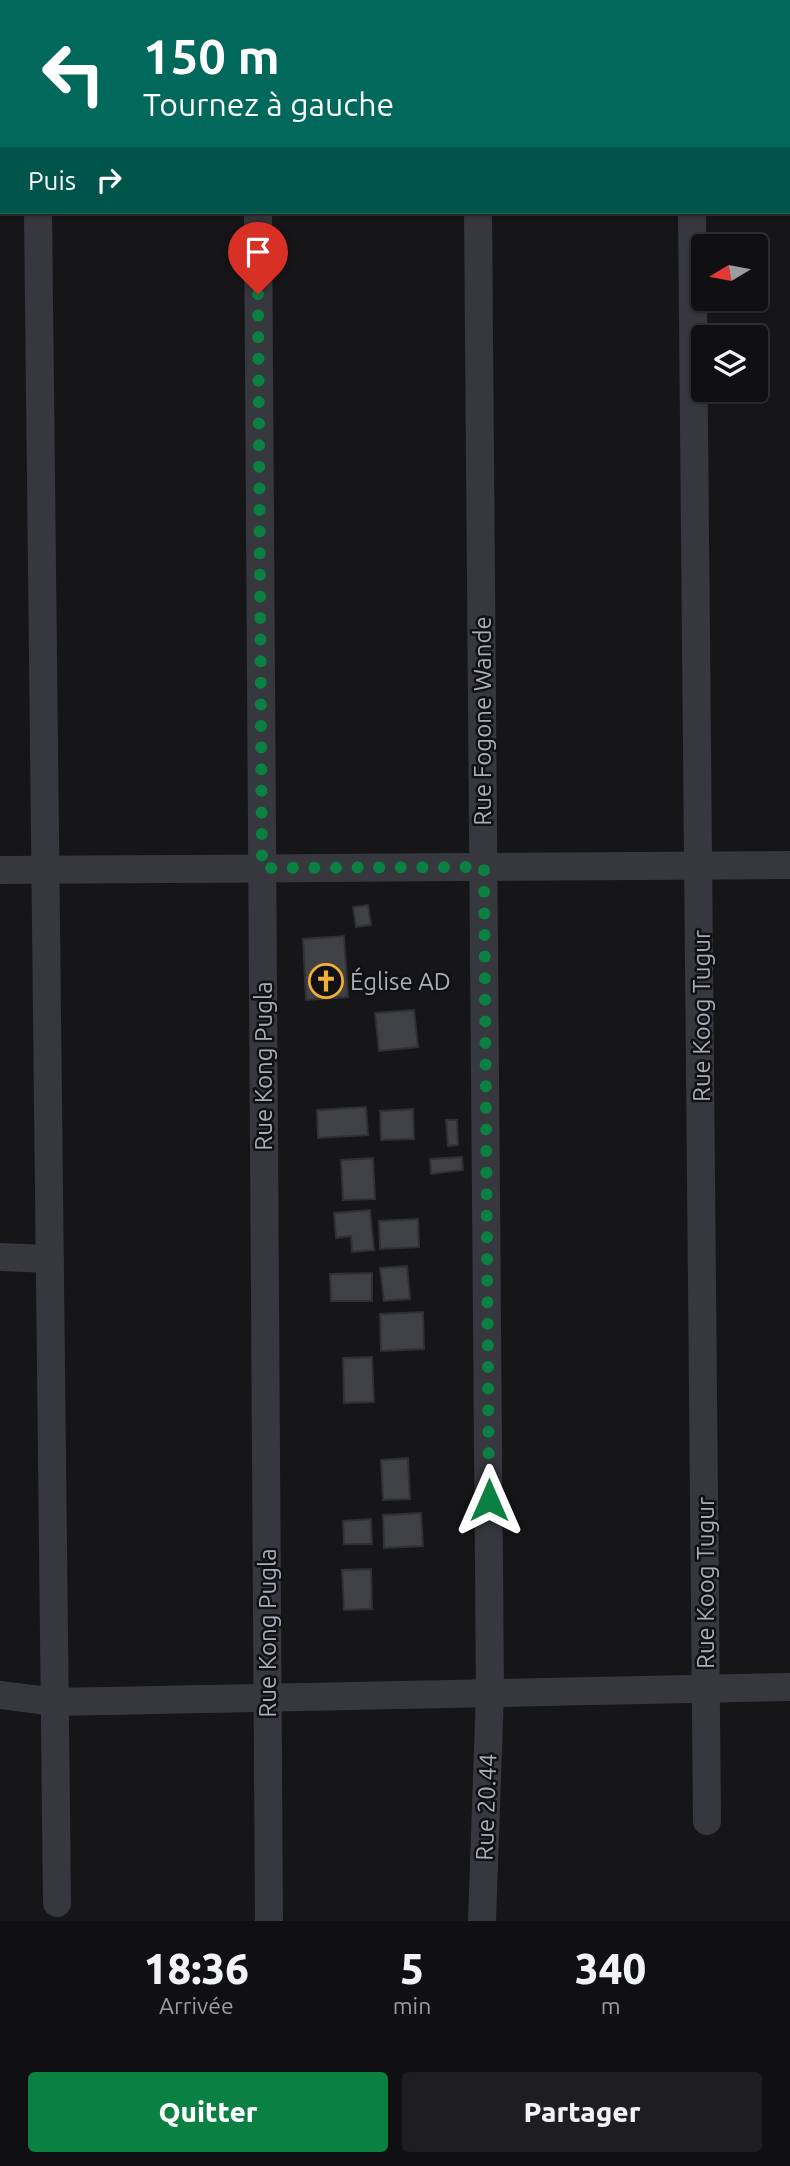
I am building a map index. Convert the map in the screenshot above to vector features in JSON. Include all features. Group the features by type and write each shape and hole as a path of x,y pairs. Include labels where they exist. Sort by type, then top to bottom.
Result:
{"street":[{"path":"38,214 57,1903"},
{"name":"Rue Kong Pugla","path":"258,214 269,1920"},
{"name":"Rue Fogone Wande","path":"478,214 490,1692"},
{"name":"Rue Koog Tugur","path":"692,214 707,1821"},
{"path":"0,870 790,865"},
{"path":"0,1257 50,1259"},
{"path":"0,1695 54,1702 790,1687"},
{"name":"Rue 20.44","path":"482,1921 490,1692"}],"building":[{"path":"368,905 371,925 356,927 353,907"},
{"path":"344,936 348,997 306,1000 303,939"},
{"path":"414,1010 418,1047 379,1051 375,1013"},
{"path":"366,1107 368,1135 318,1138 317,1110"},
{"path":"413,1109 414,1139 381,1140 380,1111"},
{"path":"446,1120 457,1120 458,1145 448,1146"},
{"path":"462,1157 463,1170 431,1174 430,1159"},
{"path":"373,1158 375,1199 343,1200 341,1160"},
{"path":"370,1210 374,1250 352,1252 351,1236 336,1238 334,1213"},
{"path":"418,1219 419,1247 380,1249 379,1221"},
{"path":"407,1266 410,1299 384,1301 380,1268"},
{"path":"372,1273 372,1301 331,1301 330,1274"},
{"path":"423,1312 424,1349 381,1351 380,1314"},
{"path":"372,1357 374,1402 344,1403 343,1358"},
{"path":"408,1458 410,1499 383,1500 381,1460"},
{"path":"421,1513 423,1546 384,1548 383,1515"},
{"path":"371,1519 372,1544 344,1544 343,1521"},
{"path":"371,1569 372,1609 344,1610 342,1570"}],"place":[{"name":"Église AD","path":"326,981"}],"route":[{"path":"258,294 262,868 484,867 489,1500"}]}
